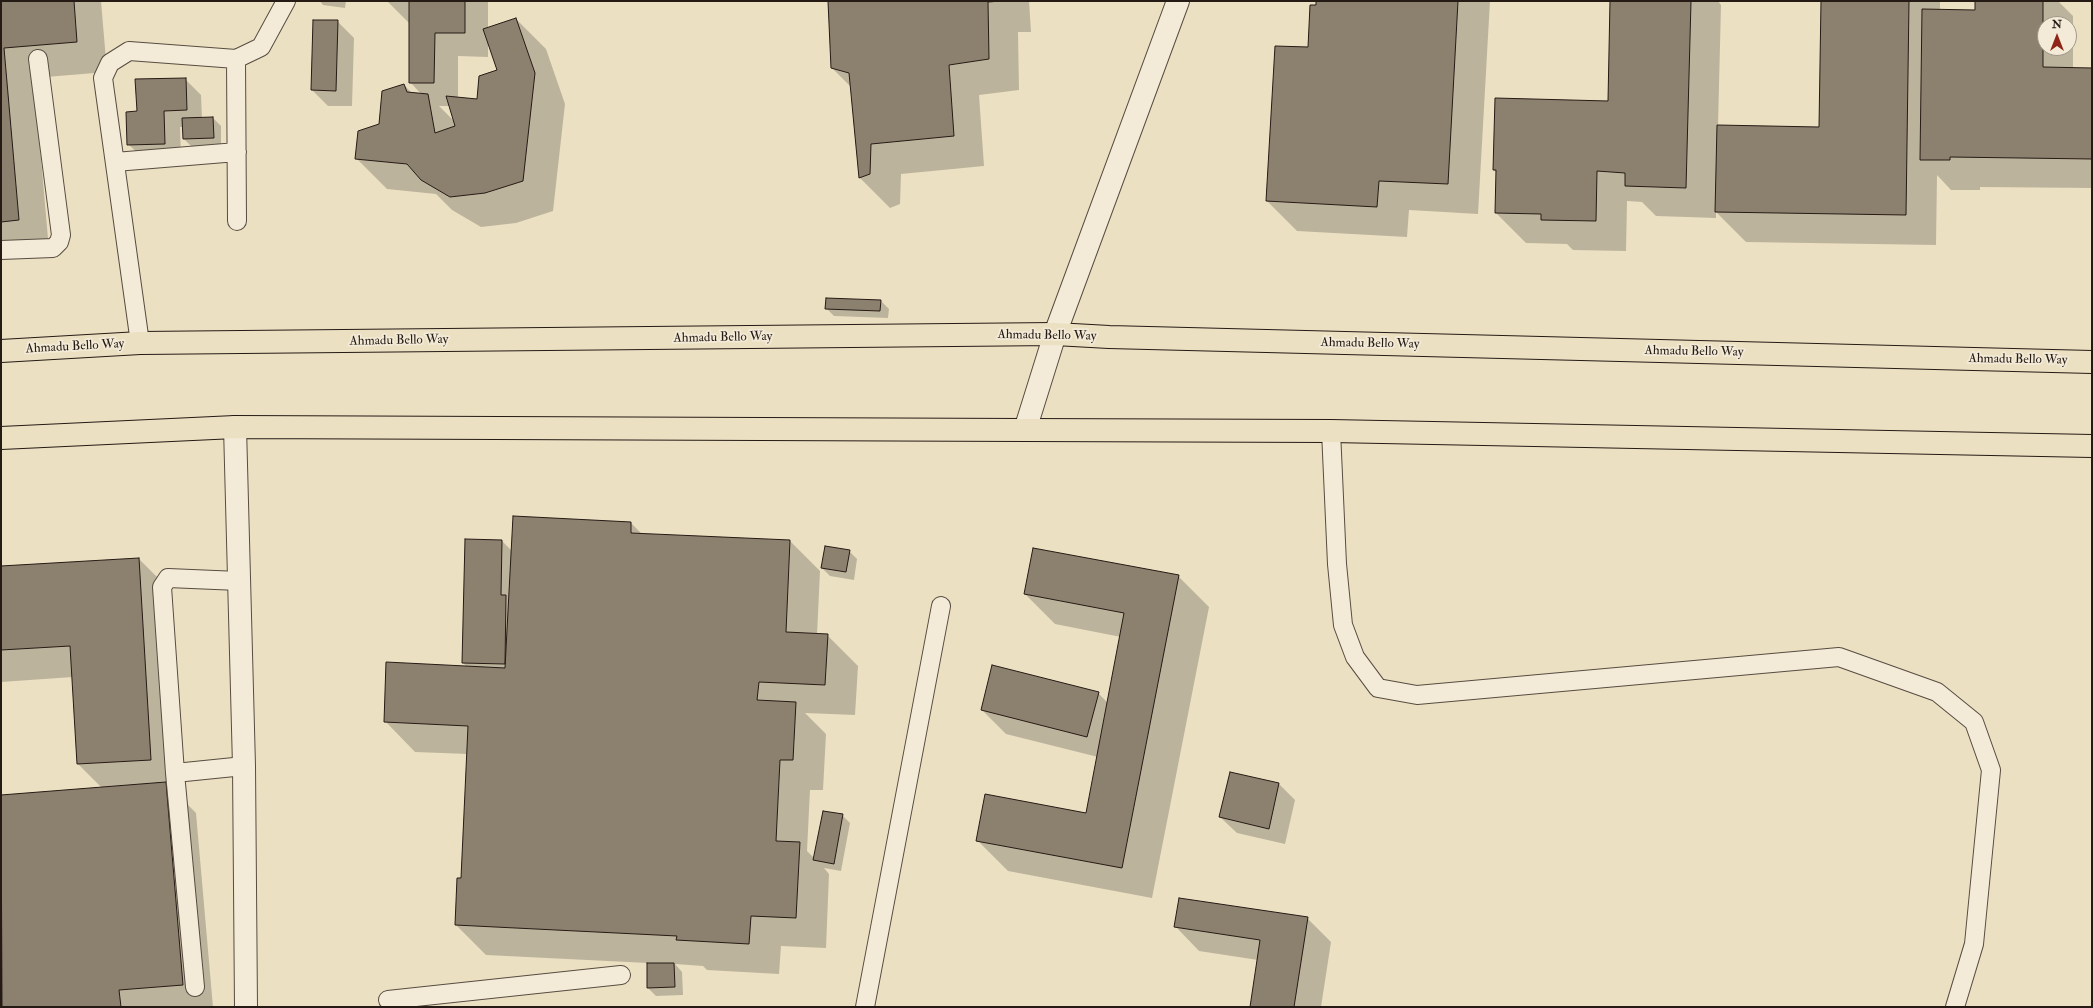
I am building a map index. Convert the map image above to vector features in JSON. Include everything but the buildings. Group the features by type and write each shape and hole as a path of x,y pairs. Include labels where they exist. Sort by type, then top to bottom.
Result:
{"main road":[{"name":"Ahmadu Bello Way","path":"1,351 140,343 1055,334 1109,337 2092,362"},
{"path":"1,438 235,427 1331,431 2092,446"}],"street":[{"path":"1025,430 1055,334 1178,1"},
{"path":"235,427 244,766 246,1007"}],"lane":[{"path":"140,343 103,78 110,63 128,51 236,60 261,47 286,1"},
{"path":"1,250 53,248 59,242 61,235 38,60"},
{"path":"236,60 237,221"},
{"path":"115,162 237,152"},
{"path":"1331,431 1337,564 1343,625 1356,657 1378,688 1417,695 1839,657 1937,692 1974,722 1991,770 1974,944 1955,1007"},
{"path":"195,987 175,773 162,587 168,578 239,581"},
{"path":"865,1007 941,606"},
{"path":"175,773 244,766"},
{"path":"388,1000 621,975"}]}
